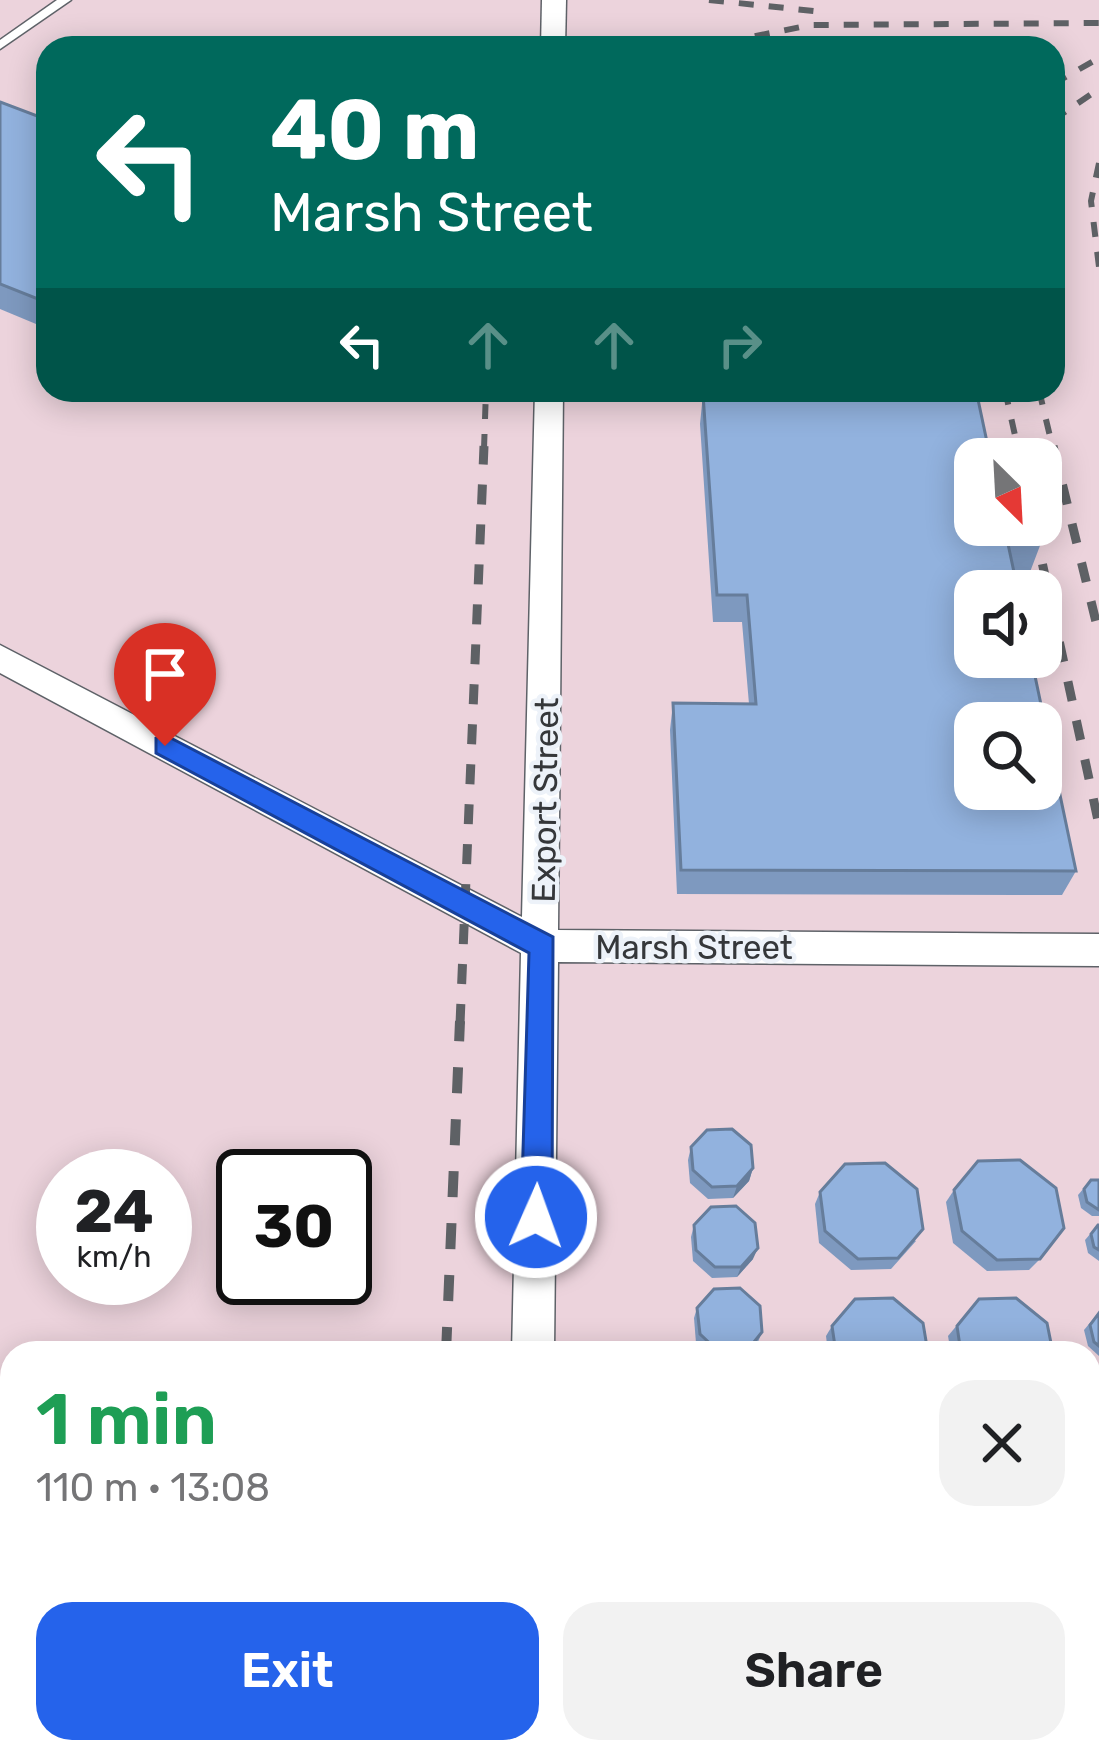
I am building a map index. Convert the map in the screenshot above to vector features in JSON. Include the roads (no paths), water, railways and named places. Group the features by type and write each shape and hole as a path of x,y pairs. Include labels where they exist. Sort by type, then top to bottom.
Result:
{"street":[{"path":"553,36 554,0"},
{"name":"Export Street","path":"533,1341 549,402"},
{"name":"Marsh Street","path":"0,658 543,946 1099,950"}],"lane":[{"path":"0,45 65,0"}],"railway":[{"path":"709,0 823,12"},
{"path":"756,36 811,25 1099,23"},
{"path":"1065,77 1099,58"},
{"path":"1065,112 1099,89"},
{"path":"1099,163 1091,201 1099,267"},
{"path":"484,449 486,402"},
{"path":"1008,402 1016,438"},
{"path":"1042,402 1050,438"},
{"path":"460,1024 484,446"},
{"path":"1062,483 1099,634"},
{"path":"1039,546 1099,825"},
{"path":"447,1341 460,1021"}]}
